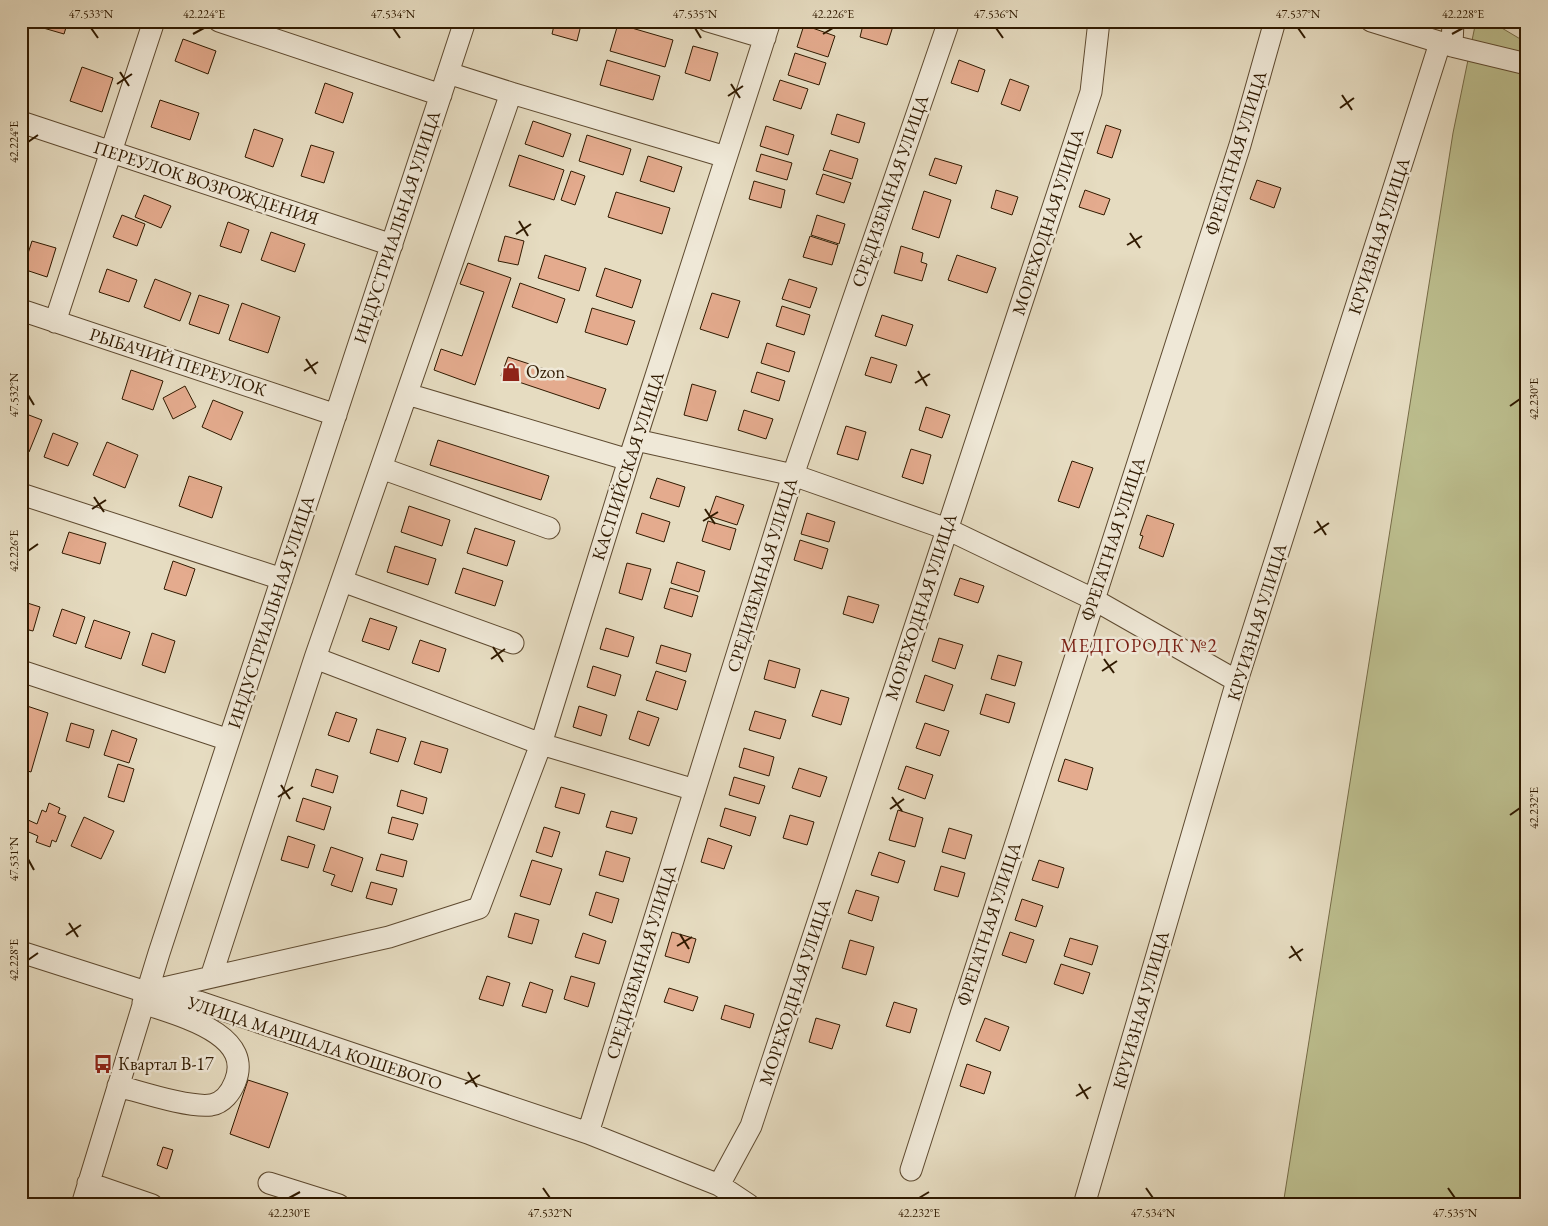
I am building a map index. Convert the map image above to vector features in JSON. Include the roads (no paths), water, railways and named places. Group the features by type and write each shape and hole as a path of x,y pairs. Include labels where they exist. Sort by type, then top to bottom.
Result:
{"street":[{"path":"55,322 154,21"},
{"path":"219,21 441,95"},
{"name":"ИНДУСТРИАЛЬНАЯ УЛИЦА","path":"82,1205 146,994 465,21"},
{"path":"708,21 768,30"},
{"name":"СРЕДИЗЕМНАЯ УЛИЦА","path":"588,1133 793,476 949,21"},
{"name":"МОРЕХОДНАЯ УЛИЦА","path":"719,1185 751,1126 1091,92 1100,21"},
{"name":"ФРЕГАТНАЯ УЛИЦА","path":"911,1170 1240,145 1275,21"},
{"path":"1372,21 1446,44 1527,64"},
{"name":"КРУИЗНАЯ УЛИЦА","path":"1084,1205 1237,681 1453,21"},
{"name":"КАСПИЙСКАЯ УЛИЦА","path":"212,977 389,937 479,908 541,744 629,460 768,30"},
{"path":"448,73 726,157"},
{"path":"146,994 212,977 315,658 511,93"},
{"name":"ПЕРЕУЛОК ВОЗРОЖДЕНИЯ","path":"21,122 392,245"},
{"name":"РЫБАЧИЙ ПЕРЕУЛОК","path":"21,310 336,414"},
{"path":"407,394 629,460"},
{"path":"636,440 793,476 947,529 1093,599 1237,681"},
{"path":"381,468 549,528"},
{"path":"21,494 282,579"},
{"path":"342,581 512,643"},
{"path":"315,658 541,744 695,790"},
{"path":"21,671 229,740"},
{"name":"УЛИЦА МАРШАЛА КОШЕВОГО","path":"21,946 146,994"},
{"name":"УЛИЦА МАРШАЛА КОШЕВОГО","path":"21,952 146,994 199,1002 588,1133 719,1185 749,1205"},
{"path":"118,1086 200,1105 212,1105 221,1101 230,1093 239,1072 239,1060 234,1048 223,1038 146,994"},
{"path":"88,1183 152,1205"},
{"path":"269,1183 340,1205"}],"place":[{"name":"Ozon","path":"511,372"},
{"name":"Квартал В-17","path":"103,1064"}],"district":[{"name":"МЕДГОРОДК №2","path":"1139,645"}]}
